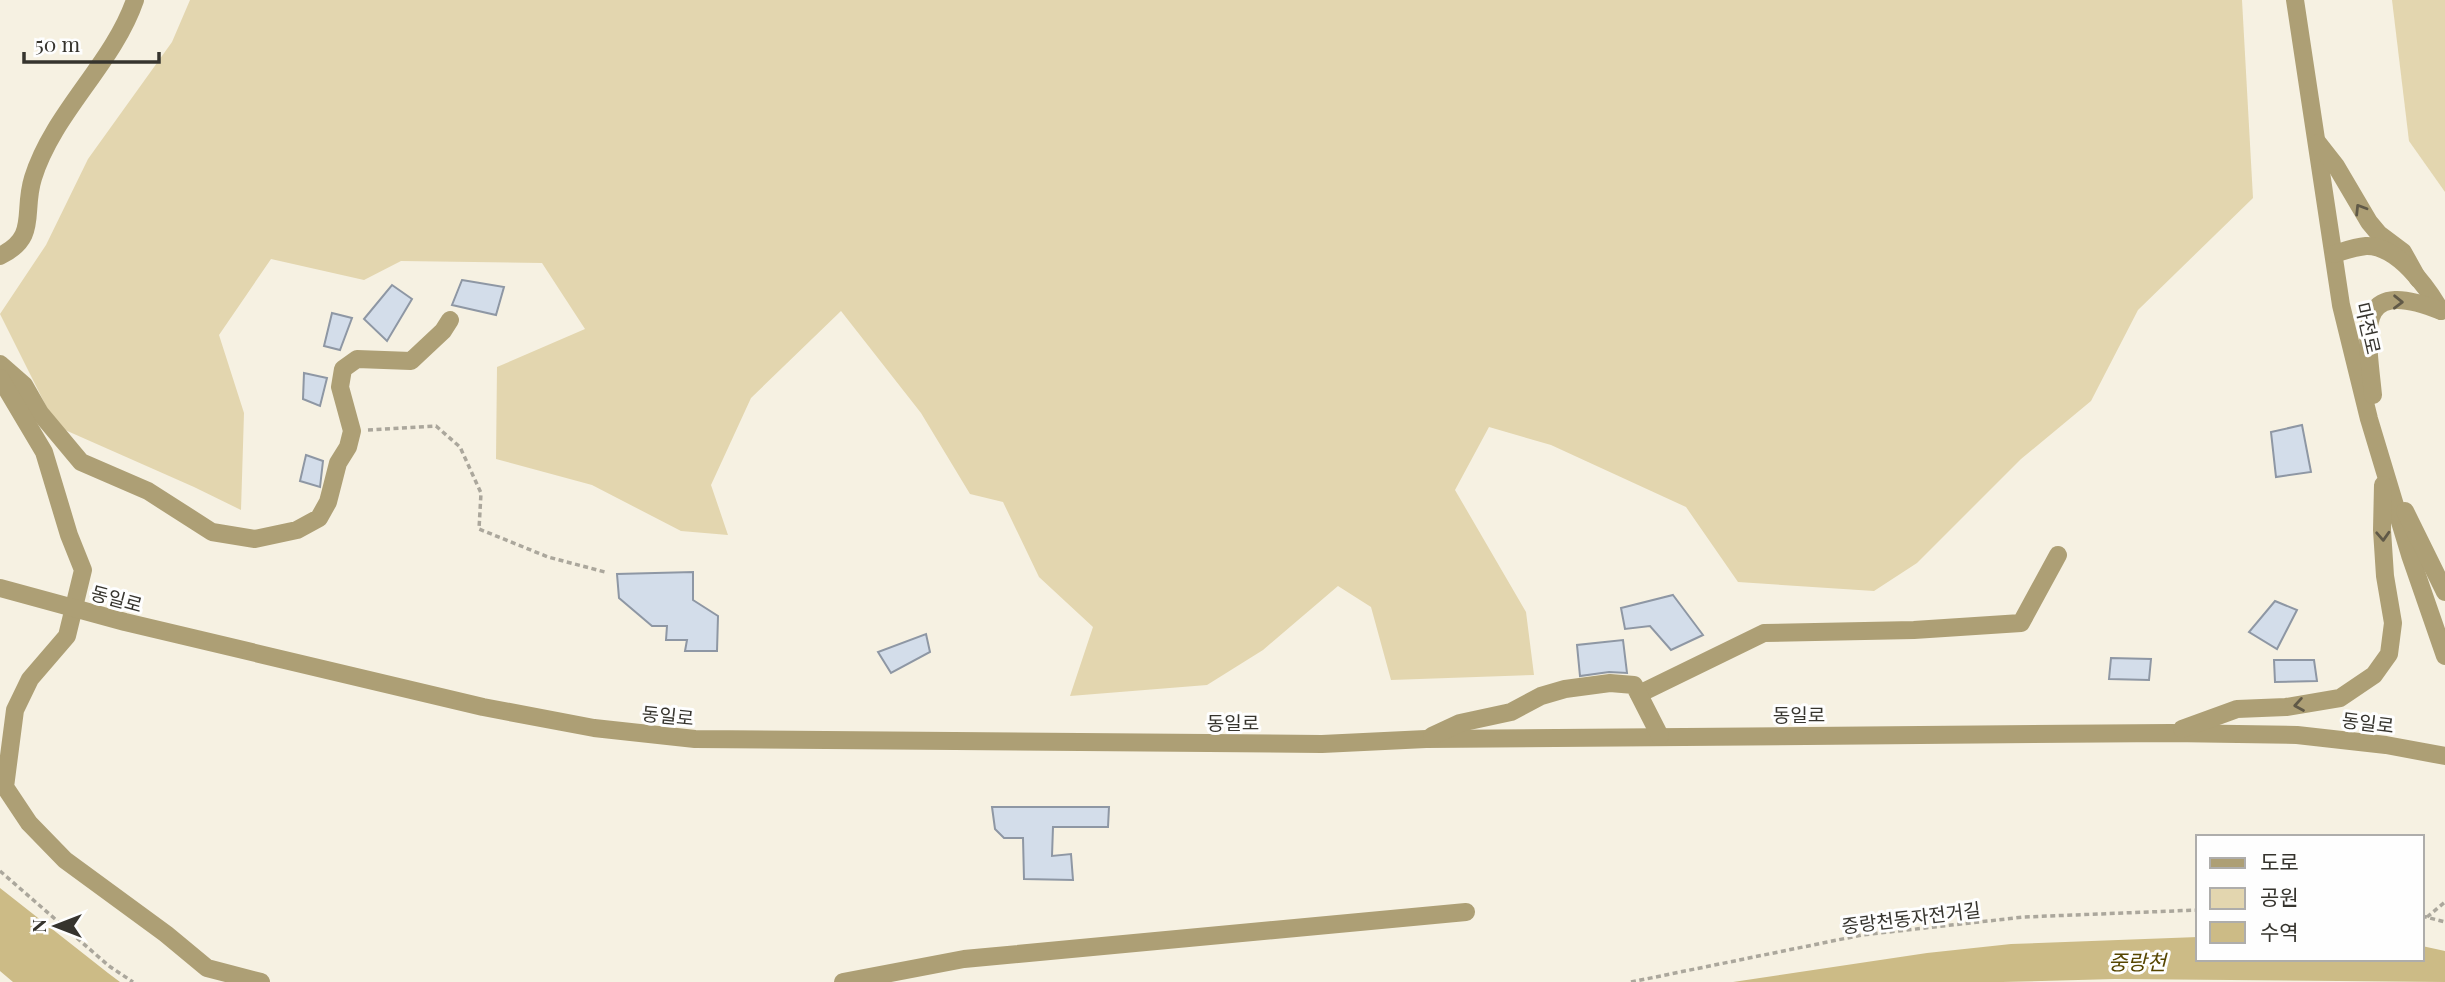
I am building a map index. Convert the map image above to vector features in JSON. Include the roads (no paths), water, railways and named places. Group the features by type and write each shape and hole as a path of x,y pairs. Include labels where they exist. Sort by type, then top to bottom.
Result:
{"street":[{"path":"0,256 16,249 24,238 33,178 38,167 83,87 124,28 135,0"},
{"name":"마전로","path":"2295,0 2341,306 2384,468 2410,555 2445,656"},
{"path":"2316,141 2336,166 2369,222 2379,234 2403,252 2418,279"},
{"path":"2334,254 2367,246 2393,254 2426,287 2443,314"},
{"path":"2378,447 2368,340 2371,314 2381,303 2389,300 2425,304 2443,314"},
{"path":"0,364 24,385 40,413 81,462 148,491 212,532 255,539 297,530 319,518 328,502 338,464 348,447 352,431 341,387 343,369 357,359 411,361 443,331 450,320"},
{"path":"0,378 44,452 69,535 83,570 67,636 30,679 15,710 3,790 29,823 65,860 166,934 206,968 261,982"},
{"path":"2384,468 2445,592"},
{"path":"2171,733 2237,709 2286,708 2340,698 2374,675 2389,654 2393,623 2385,576 2382,530 2384,468"},
{"path":"1639,694 1764,633 1914,630 2021,623 2058,555"},
{"name":"동일로","path":"0,588 125,622 482,706 594,728 695,739 1322,744 1426,739 2171,733 2297,735 2386,745 2445,756"},
{"path":"1426,739 1460,723 1511,712 1541,696 1566,688 1610,683 1634,684 1660,736"},
{"path":"843,982 964,959 1465,912"}],"water":[{"path":"0,888 120,982 13,982 0,971"},
{"name":"중랑천","path":"2196,937 2196,961 2424,961 2424,946 2445,951 2445,982 2115,979 2002,982 1733,982 1927,953 2011,944"}]}
